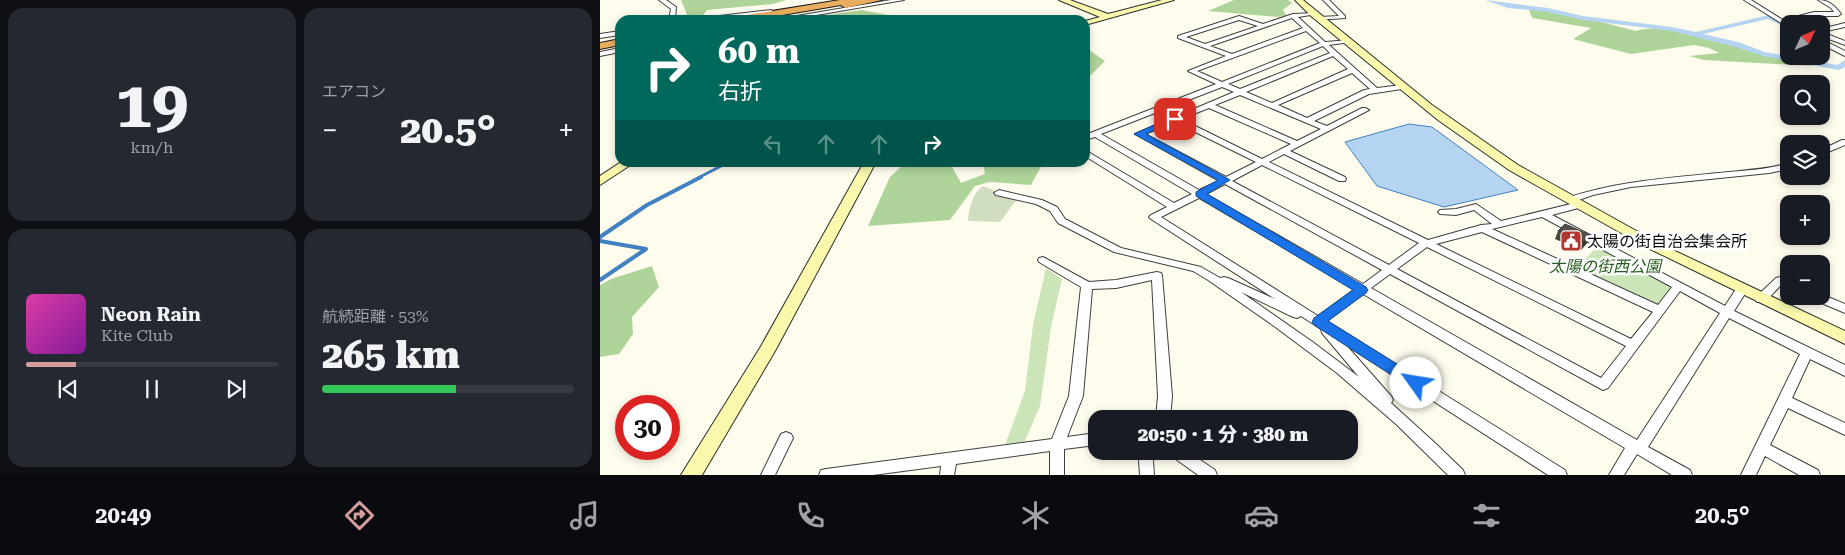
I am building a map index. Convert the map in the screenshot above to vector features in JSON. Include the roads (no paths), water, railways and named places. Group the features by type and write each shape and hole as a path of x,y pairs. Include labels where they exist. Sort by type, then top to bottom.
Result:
{"highway":[{"path":"765,15 857,0"},
{"path":"786,15 877,0"},
{"path":"600,44 615,42"}],"street":[{"path":"662,0 674,8 673,15"},
{"path":"738,15 844,0"},
{"path":"807,15 901,0"},
{"path":"1063,0 1108,17"},
{"path":"1090,22 1170,0"},
{"path":"1299,0 1316,17 1349,41 1402,87 1485,148 1574,203 1761,299 1845,338"},
{"path":"1205,46 1293,16 1343,17 1326,0"},
{"path":"1747,0 1780,21"},
{"path":"1821,0 1833,7 1838,14"},
{"path":"1833,7 1845,8"},
{"path":"1811,15 1845,15"},
{"path":"1293,16 1376,91"},
{"path":"1231,56 1180,37 1239,18 1263,26"},
{"path":"1830,29 1844,26"},
{"path":"1307,29 1191,71 1327,129"},
{"path":"600,36 615,34"},
{"path":"1830,37 1845,43"},
{"path":"1090,136 1324,44 1349,41"},
{"path":"1830,46 1845,54"},
{"path":"600,54 615,51"},
{"path":"1334,54 1139,134 1603,385 1679,286"},
{"path":"1273,105 1352,70"},
{"path":"1309,120 1367,92 1402,87"},
{"path":"1209,105 1296,144"},
{"path":"1365,110 1154,217 1560,475"},
{"path":"1175,119 1633,345"},
{"path":"1095,134 1685,475"},
{"path":"1830,149 1845,142"},
{"path":"1283,151 1342,179"},
{"path":"1090,155 1174,207"},
{"path":"600,181 622,167"},
{"path":"691,475 767,351 867,167"},
{"path":"1319,322 1426,243 1542,213 1574,203 1611,187 1780,167"},
{"path":"999,193 1040,202 1054,209 1061,221 1118,250 1197,269 1301,316 1319,322 1380,392 1398,417"},
{"path":"1444,212 1456,212 1476,207 1498,224"},
{"path":"1542,213 1727,312 1845,370"},
{"path":"1481,228 1660,310"},
{"path":"1043,260 1086,286 1116,284 1157,275 1165,396 1164,410"},
{"path":"1197,269 1298,336 1398,417 1458,475"},
{"path":"1761,299 1780,280"},
{"path":"1057,475 1057,446 1076,396 1086,286"},
{"path":"1616,475 1637,447 1742,289"},
{"path":"1830,302 1845,309"},
{"path":"1748,475 1807,352"},
{"path":"1784,400 1845,429"},
{"path":"768,475 786,438"},
{"path":"826,475 862,473 1088,440"},
{"path":"1762,448 1813,475"},
{"path":"948,475 950,459"},
{"path":"1146,460 1147,475"},
{"path":"1188,460 1210,475"}],"water":[{"path":"1409,124 1432,127 1518,190 1444,207 1377,186 1345,142"}],"waterway":[{"path":"1488,0 1508,6 1548,10 1583,18 1672,29 1735,44 1763,54 1839,68 1845,62"},
{"path":"1699,33 1769,17 1780,22"},
{"path":"698,178 719,167"},
{"path":"600,237 647,205 701,177"},
{"path":"600,241 646,249 600,280"}],"place":[{"name":"太陽の街自治会集会所","path":"1571,241"}],"park label":[{"name":"太陽の街西公園","path":"1605,266"}]}
